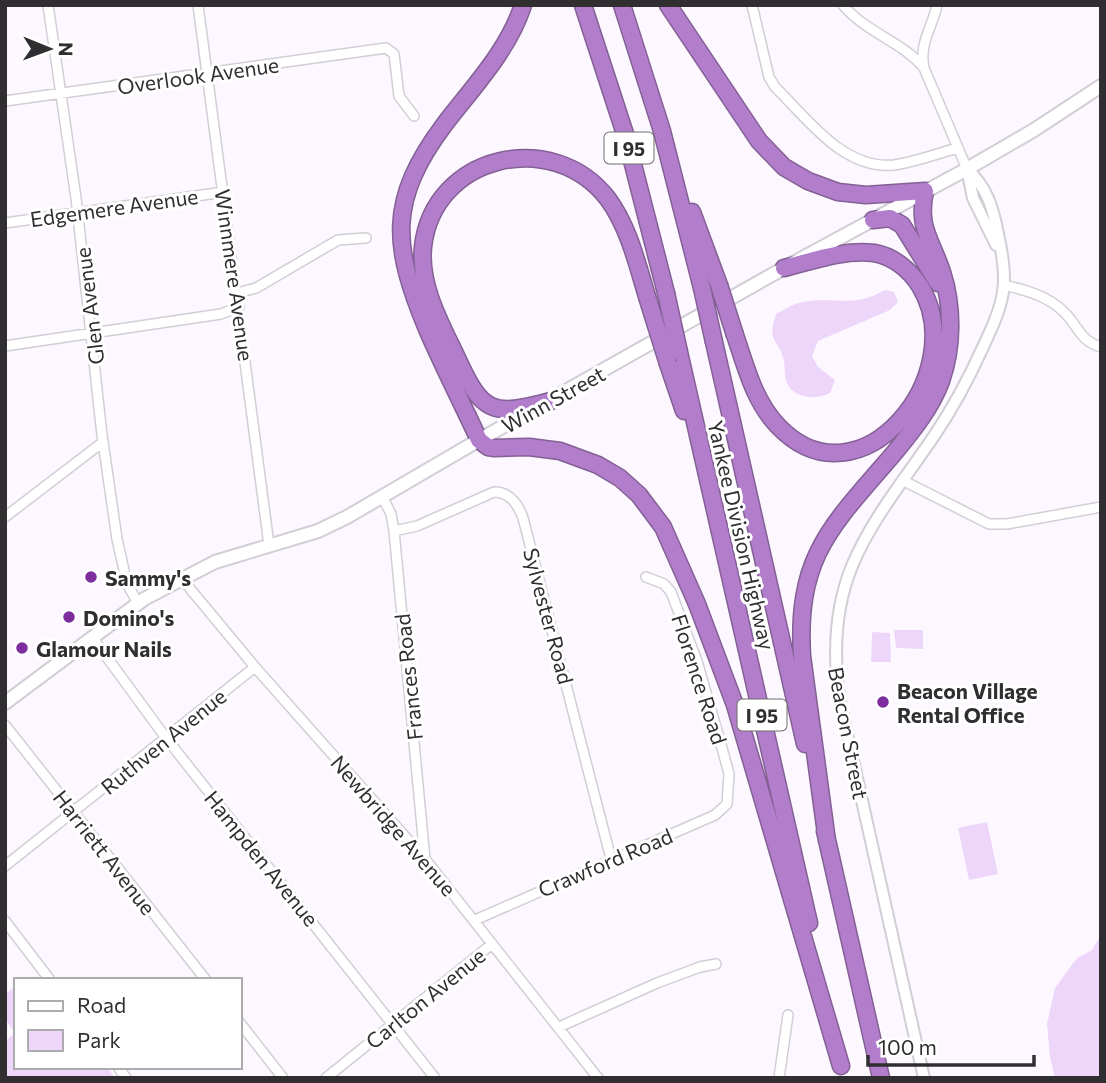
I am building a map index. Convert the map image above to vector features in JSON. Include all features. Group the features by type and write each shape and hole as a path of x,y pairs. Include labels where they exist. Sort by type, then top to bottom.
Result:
{"highway":[{"path":"523,5 502,48 417,166 407,192 402,217 402,250 407,279 479,440 488,447 495,448 529,447 560,451 598,465 620,478 639,495 663,527 735,705 843,1072"},
{"name":"Yankee Division Highway","path":"583,5 626,137 666,293 673,358 713,499 843,1072"},
{"name":"Yankee Division Highway","path":"622,5 669,157 702,288 881,1078"},
{"path":"668,5 759,141 777,162 808,181 838,192 866,195 925,191 923,225 941,270 949,312 950,335 946,363 934,398 912,431 832,527 817,552 805,585 801,626 802,656 827,841"},
{"path":"669,157 700,231 750,380 764,408 778,425 804,444 827,451 853,450 884,437 908,412 926,378 933,341 929,307 915,278 895,261 871,253 836,256 784,268"},
{"path":"551,401 510,410 498,409 483,402 475,394 435,310 424,272 424,246 431,219 456,183 485,165 511,159 547,160 582,175 600,190 621,222 649,303 673,358"},
{"path":"873,220 890,218 902,225 935,278 949,312"}],"main road":[{"name":"Winn Street","path":"5,703 138,603 215,562 332,525 383,498 479,440 784,268 967,169 1034,130 1101,86"}],"street":[{"name":"Glen Avenue","path":"48,5 78,212 103,442 124,575 138,603"},
{"name":"Winnmere Avenue","path":"198,5 269,545"},
{"path":"752,5 769,77 775,87 842,150 864,162 888,165 957,148"},
{"path":"843,5 866,27 914,58 924,68"},
{"path":"937,5 922,50 924,68 967,169"},
{"name":"Overlook Avenue","path":"5,101 385,48 391,50 394,55 400,99 414,116"},
{"name":"Beacon Street","path":"924,1078 847,734 835,662 838,618 851,569 866,536 936,434 964,387 990,332 1001,300 1004,285 996,225 981,182 967,169"},
{"name":"Edgemere Avenue","path":"5,223 224,191"},
{"path":"237,293 256,288 337,241 366,238"},
{"path":"1004,285 1032,293 1053,303 1064,312 1083,338 1101,346"},
{"path":"5,346 220,314 239,307"},
{"path":"5,517 103,442"},
{"path":"902,480 989,524 1007,524 1101,507"},
{"name":"Sylvester Road","path":"394,531 417,526 494,492 504,494 517,505 523,518 611,859"},
{"name":"Frances Road","path":"383,498 391,514 394,531 425,859"},
{"name":"Florence Road","path":"646,577 664,584 674,598 697,661 722,748 729,774 729,797"},
{"name":"Newbridge Avenue","path":"182,579 255,667 425,859 598,1078"},
{"name":"Hampden Avenue","path":"92,637 166,738 435,1078"},
{"name":"Ruthven Avenue","path":"5,866 255,667"},
{"name":"Harriett Avenue","path":"5,725 204,978"},
{"name":"Crawford Road","path":"475,920 715,815 727,804 729,797"},
{"path":"5,921 48,978"},
{"name":"Carlton Avenue","path":"326,1078 492,944"},
{"path":"559,1027 657,983 716,964"},
{"path":"779,1078 788,1015"},
{"path":"242,1026 283,1078"}],"green space":[{"path":"885,290 894,292 898,302 890,310 818,341 812,356 818,367 835,380 830,393 819,397 806,397 790,388 786,380 782,353 772,331 776,314 802,302 853,301"},
{"path":"894,630 923,630 923,649 896,648"},
{"path":"872,632 890,633 891,662 871,662"},
{"path":"987,822 998,874 969,880 958,828"},
{"path":"1101,935 1101,1078 1055,1078 1047,1024 1055,988 1077,958 1092,950"},
{"path":"14,987 14,1032 5,1019 5,994"},
{"path":"14,1034 14,1069 108,1069 115,1078 5,1078 5,1041"}],"place":[{"name":"Sammy's","path":"91,577"},
{"name":"Domino's","path":"69,617"},
{"name":"Glamour Nails","path":"22,648"},
{"name":"Beacon Village Rental Office","path":"883,702"}]}
